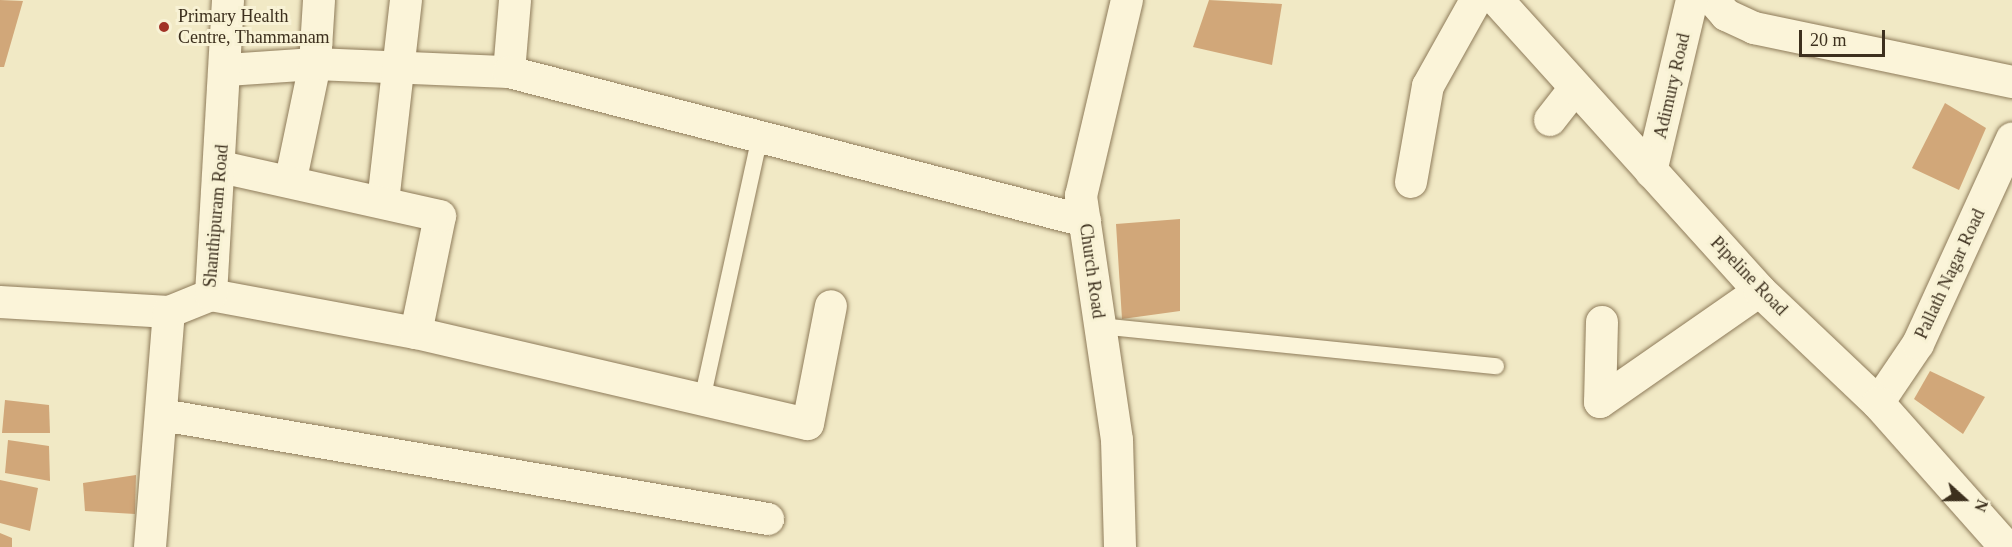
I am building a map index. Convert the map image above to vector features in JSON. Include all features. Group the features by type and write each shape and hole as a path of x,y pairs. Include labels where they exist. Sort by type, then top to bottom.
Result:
{"street":[{"name":"Shanthipuram Road","path":"169,312 211,295 227,70 228,0"},
{"path":"291,179 315,64 319,0"},
{"path":"383,202 406,0"},
{"path":"509,72 514,0"},
{"name":"Church Road","path":"1120,547 1117,440 1081,196 1127,0"},
{"path":"1412,183 1428,86 1476,0"},
{"name":"Pipeline Road","path":"1497,0 1760,291 1878,403 2006,547"},
{"name":"Adimury Road","path":"1651,172 1692,0"},
{"path":"1713,0 1726,15 1754,28 2012,82"},
{"path":"227,70 315,64 509,72 1085,221"},
{"path":"1550,120 1575,88"},
{"name":"Pallath Nagar Road","path":"1878,403 1918,344 2012,139"},
{"path":"221,167 291,179 440,216 416,333"},
{"path":"1602,322 1600,402 1760,291"},
{"path":"211,295 416,333 808,423 831,306"},
{"path":"0,302 169,312 150,547"},
{"path":"162,415 768,519"}],"lane":[{"path":"702,400 760,136"},
{"path":"1100,326 1496,366"}],"building":[{"path":"0,0 23,1 4,67 0,67"},
{"path":"1209,0 1282,4 1272,65 1193,47"},
{"path":"1945,103 1986,128 1959,190 1912,168"},
{"path":"1180,219 1180,311 1122,319 1116,224"},
{"path":"1930,371 1985,397 1963,434 1914,399"},
{"path":"5,400 49,405 50,433 2,433"},
{"path":"8,440 49,446 50,481 5,473"},
{"path":"136,475 135,514 85,511 83,483"},
{"path":"0,480 38,488 30,531 0,523"},
{"path":"0,533 12,538 12,547 0,547"}],"place":[{"name":"Primary Health Centre, Thammanam","path":"164,27"}]}
